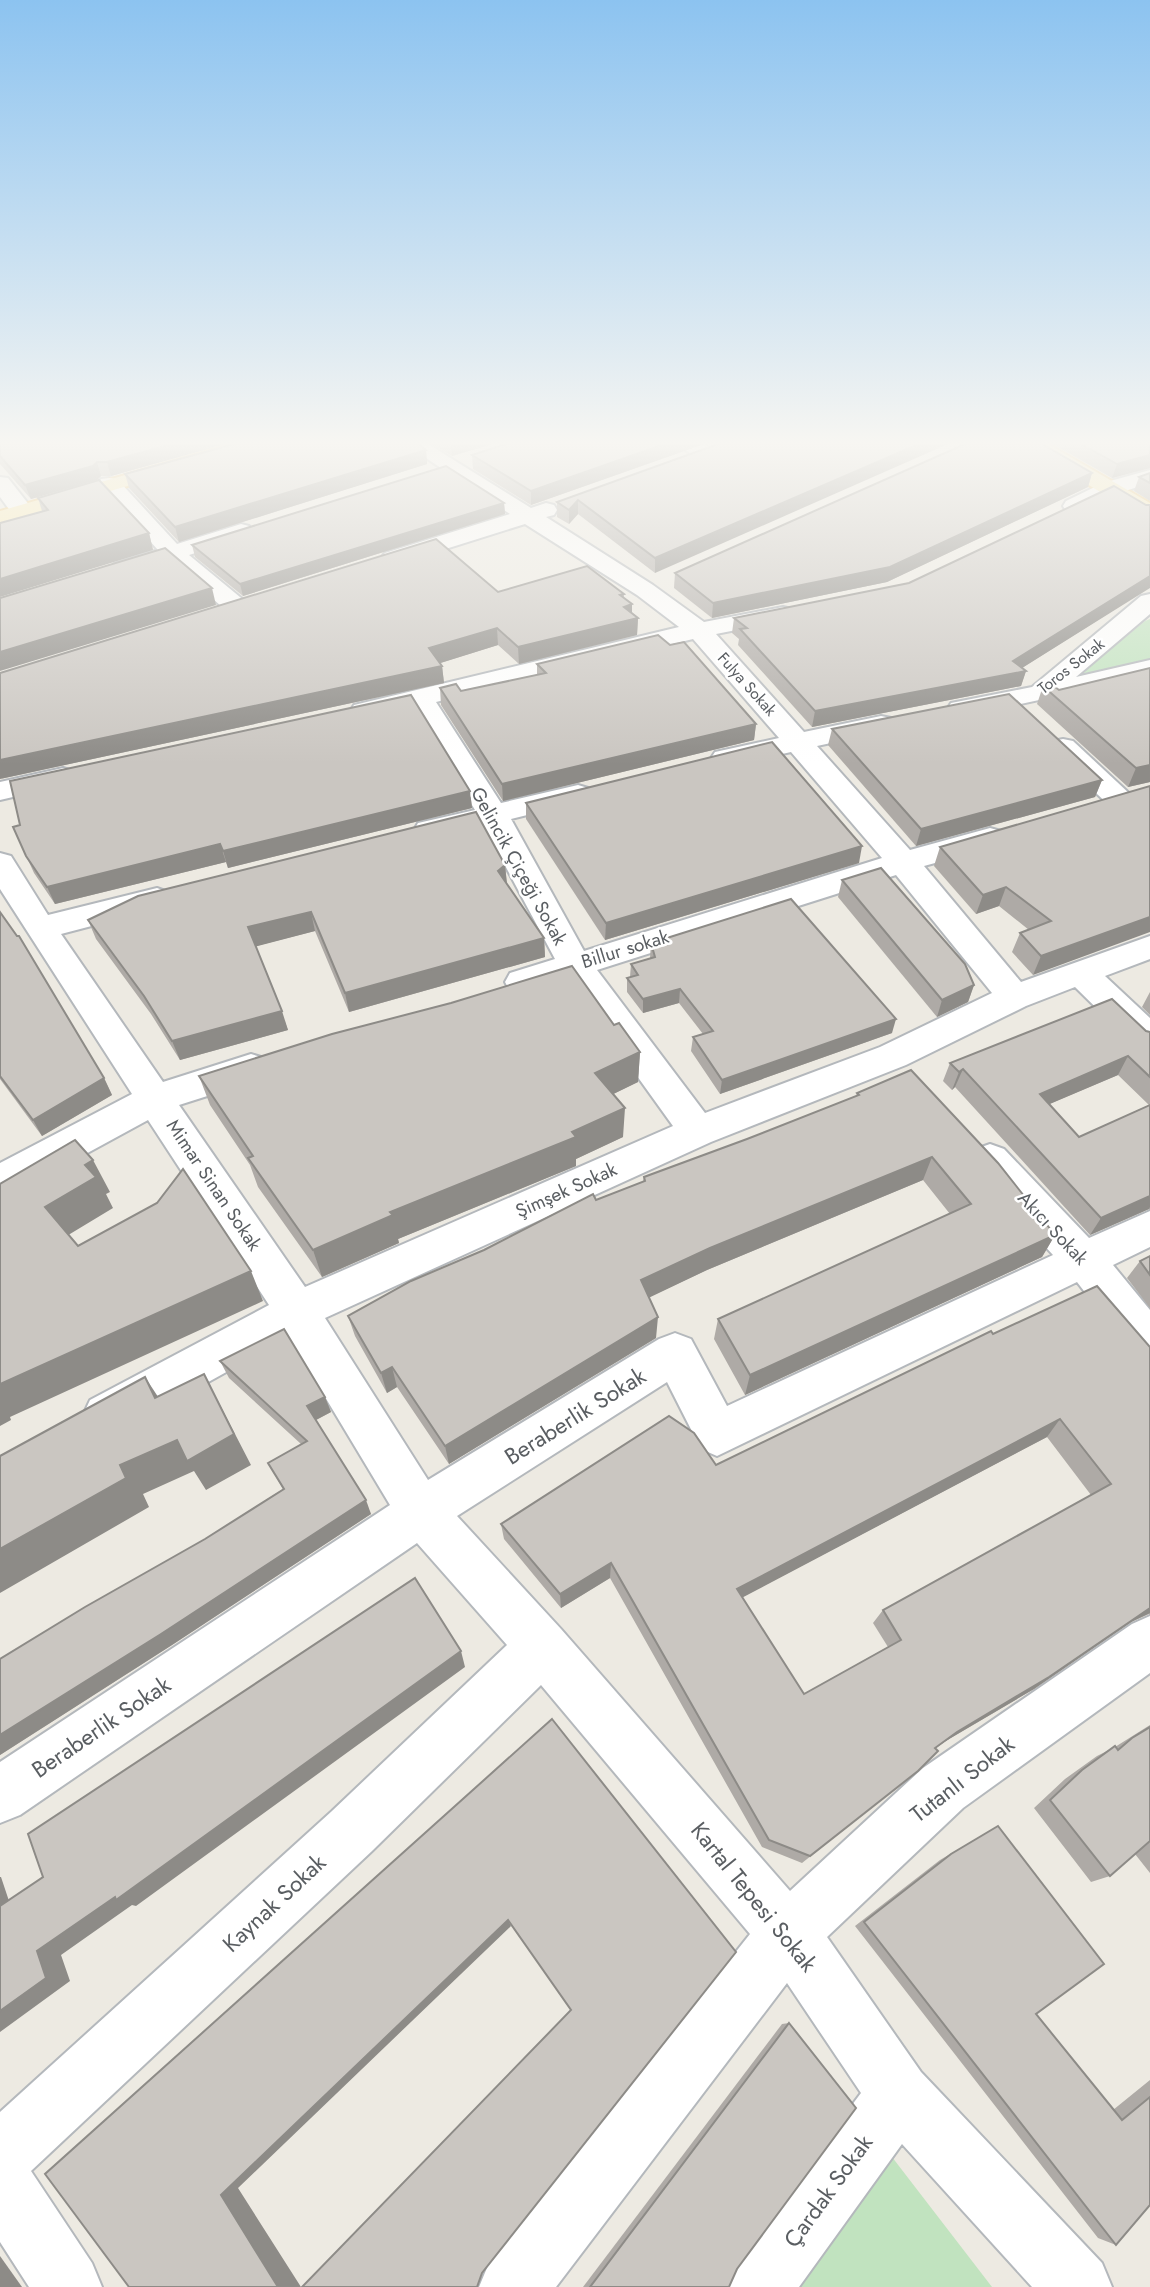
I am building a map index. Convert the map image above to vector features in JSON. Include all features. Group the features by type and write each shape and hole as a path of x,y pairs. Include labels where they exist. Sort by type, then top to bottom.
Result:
{"street":[{"path":"171,551 237,607"},
{"path":"106,574 180,551"},
{"path":"370,565 417,551"},
{"name":"Fulya Sokak","path":"584,551 645,590 699,630 904,862 1014,997"},
{"path":"645,590 670,579"},
{"path":"211,615 264,598"},
{"name":"Toros Sokak","path":"931,715 1031,709 1150,601"},
{"path":"339,716 421,699 699,630 804,610"},
{"path":"1150,668 1031,709 1108,804 1150,793"},
{"name":"Gelincik Çiçeği Sokak","path":"421,699 493,814 575,965 698,1131"},
{"path":"692,766 798,740 905,720"},
{"path":"0,791 81,773"},
{"path":"400,838 599,789"},
{"path":"904,862 1018,830"},
{"name":"Billur sokak","path":"496,990 904,862"},
{"name":"Mimar Sinan Sokak","path":"0,863 40,928 297,1311 421,1513"},
{"path":"40,928 187,891"},
{"name":"Şimşek Sokak","path":"71,1434 297,1311 698,1131 893,1056 1014,997 1150,947"},
{"path":"1082,973 1150,1039"},
{"path":"893,1056 921,1086"},
{"path":"0,1182 156,1098 287,1057"},
{"name":"Akıcı Sokak","path":"969,1137 1083,1259 1150,1343"},
{"name":"Beraberlik Sokak","path":"0,1795 421,1513 675,1353 717,1434 1150,1228"},
{"name":"Kartal Tepesi Sokak","path":"421,1513 543,1647 788,1933 899,2094 1078,2287"},
{"name":"Tutanlı Sokak","path":"513,2287 788,1933 943,1788 1150,1642"},
{"name":"Kaynak Sokak","path":"0,2156 352,1831 543,1647"},
{"name":"Çardak Sokak","path":"757,2287 899,2094"},
{"path":"0,2182 68,2287"}],"green space":[{"path":"1150,619 1150,662 1073,680 1145,621"},
{"path":"872,2131 992,2287 765,2287"}],"building":[{"path":"0,551 92,551 0,579"},
{"path":"156,551 168,551 212,588 0,652 0,598"},
{"path":"199,551 348,551 240,584"},
{"path":"398,551 450,551 498,592 587,566 624,594 620,595 632,604 624,607 638,618 518,647 497,628 429,648 442,666 0,760 0,673"},
{"path":"645,551 672,551 655,558"},
{"path":"725,551 925,551 890,567 713,603 675,573"},
{"path":"977,551 1150,551 1150,576 1013,661 1026,671 815,711 740,629 747,628 734,618 909,583"},
{"path":"658,635 670,645 684,642 756,724 502,784 440,688 456,684 461,691 546,673 537,664"},
{"path":"1150,668 1150,765 1136,768 1043,686 1051,684 1059,690"},
{"path":"1009,694 1102,780 921,829 832,729"},
{"path":"411,695 470,791 223,851 220,844 47,887 26,856 13,827 20,825 10,781"},
{"path":"772,742 862,846 606,923 526,803"},
{"path":"1150,786 1150,917 1041,956 1020,933 1051,921 1006,887 983,895 940,847"},
{"path":"476,812 505,865 498,871 544,938 345,993 311,912 248,927 282,1011 172,1041 144,996 88,920 138,896"},
{"path":"881,868 965,964 974,985 942,1000 842,880"},
{"path":"791,899 896,1019 722,1080 693,1037 713,1031 680,989 643,999 627,978 638,975 631,964 655,957 651,943"},
{"path":"0,912 19,936 104,1078 33,1120 0,1076"},
{"path":"572,966 614,1025 619,1023 640,1052 595,1073 625,1108 572,1132 576,1137 390,1212 393,1215 313,1250 248,1158 253,1156 199,1076 332,1034 451,1003"},
{"path":"1112,999 1150,1032 1150,1077 1128,1056 1040,1094 1079,1137 1150,1105 1150,1196 1101,1218 963,1069 959,1072 950,1063"},
{"path":"911,1070 998,1163 1055,1235 750,1375 718,1319 971,1204 932,1157 710,1248 641,1280 658,1317 445,1446 392,1367 381,1373 348,1316 411,1281 484,1250 593,1194 596,1200 645,1181 644,1177 859,1095 857,1093"},
{"path":"75,1140 93,1160 85,1165 96,1177 45,1207 78,1246 157,1203 183,1169 251,1271 0,1384 0,1184"},
{"path":"1150,1256 1150,1275 1140,1261"},
{"path":"1097,1286 1150,1347 1150,1608 1049,1677 935,1748 938,1751 918,1771 810,1856 769,1840 611,1563 560,1594 501,1524 669,1416 694,1433 716,1465 991,1331 993,1334","holes":["1060,1419 1111,1484 883,1610 901,1640 804,1694 737,1589"]},
{"path":"284,1329 325,1397 307,1406 366,1500 0,1735 0,1659 205,1539 284,1489 268,1463 307,1441 220,1361"},
{"path":"204,1374 234,1434 187,1461 177,1440 120,1465 126,1478 0,1549 0,1456 145,1377 155,1398"},
{"path":"415,1578 461,1651 116,1900 115,1897 37,1951 46,1978 0,2011 0,1906 43,1877 28,1834"},
{"path":"552,1719 736,1952 482,2273 477,2287 302,2287 571,2010 508,1920 221,2195 278,2287 129,2287 45,2174"},
{"path":"1150,1727 1150,1841 1110,1876 1050,1800 1082,1770 1115,1746 1118,1750"},
{"path":"998,1826 1104,1964 1036,2014 1122,2120 1150,2097 1150,2205 1116,2245 864,1922 951,1854"},
{"path":"789,2023 856,2108 737,2269 729,2287 590,2287"}]}
